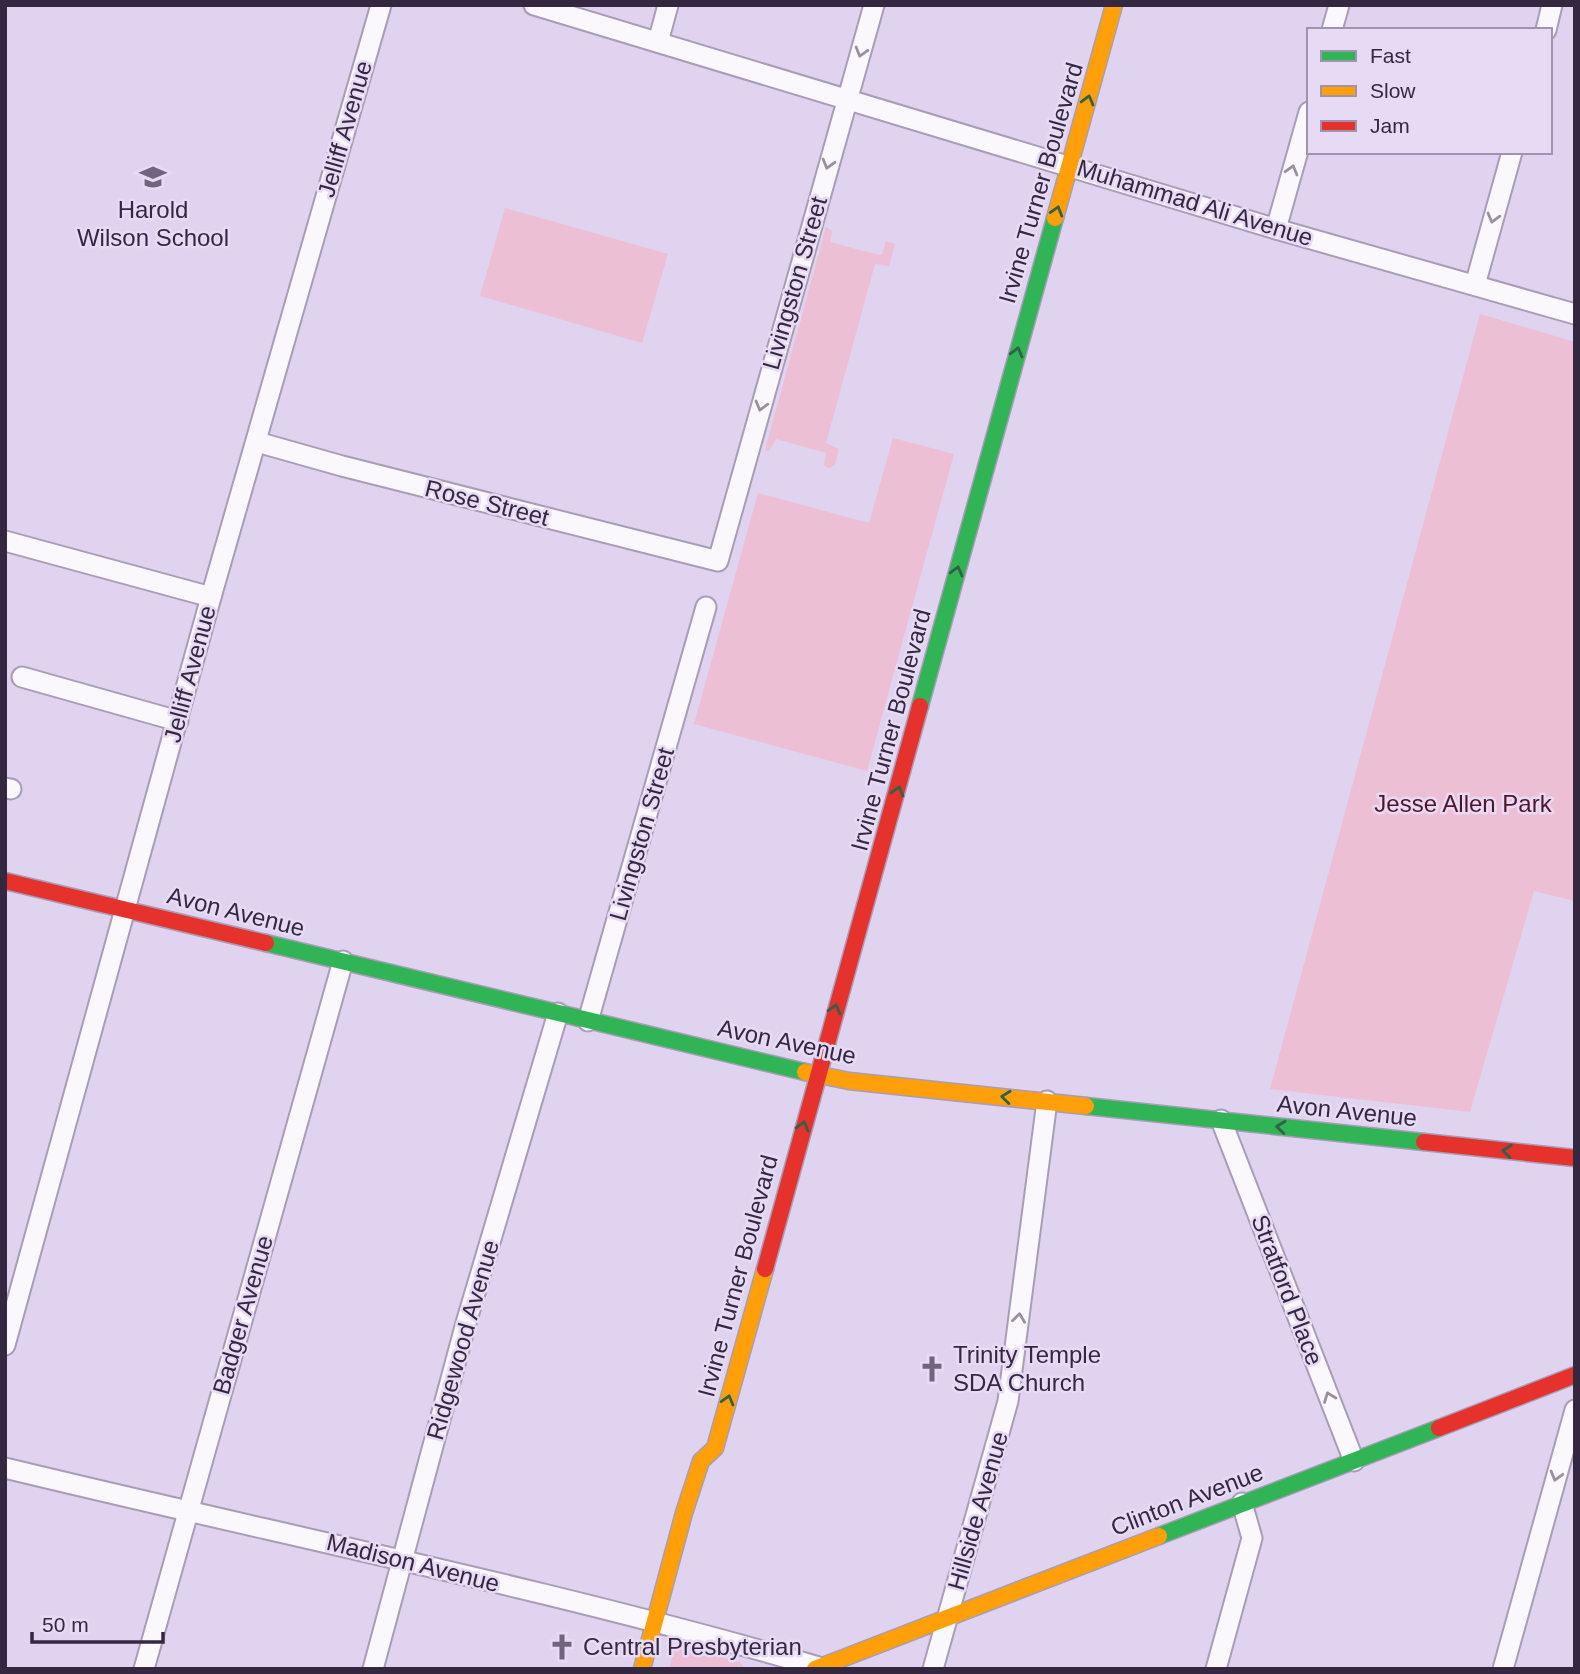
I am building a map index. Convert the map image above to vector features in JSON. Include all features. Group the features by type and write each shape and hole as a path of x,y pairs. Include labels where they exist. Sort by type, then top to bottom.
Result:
{"main road":[{"name":"Irvine Turner Boulevard","path":"1086,45 1097,5"},
{"name":"Irvine Turner Boulevard","path":"642,1669 684,1513 701,1461 715,1448 816,1075 878,863 1036,283 1057,162 1114,5"},
{"name":"Avon Avenue","path":"5,881 816,1075 1575,1158"},
{"name":"Clinton Avenue","path":"817,1668 1575,1375"},
{"path":"697,1444 701,1461"}],"street":[{"name":"Jelliff Avenue","path":"5,1345 211,597 381,5"},
{"name":"Muhammad Ali Avenue","path":"534,5 1276,229 1575,314"},
{"path":"658,42 668,5"},
{"name":"Livingston Street","path":"718,561 874,5"},
{"path":"1333,28 1339,5"},
{"path":"1546,28 1552,5"},
{"path":"1276,229 1307,119"},
{"path":"1475,285 1511,154"},
{"name":"Rose Street","path":"257,442 718,561"},
{"path":"5,541 211,597"},
{"name":"Livingston Street","path":"589,1021 706,607"},
{"path":"22,677 178,721"},
{"name":"Badger Avenue","path":"144,1669 343,961"},
{"name":"Ridgewood Avenue","path":"373,1669 466,1323 558,1013"},
{"name":"Hillside Avenue","path":"933,1669 1008,1401 1047,1101"},
{"name":"Stratford Place","path":"1221,1120 1353,1461"},
{"path":"1503,1669 1575,1410"},
{"name":"Madison Avenue","path":"5,1468 403,1560 654,1622 817,1668"},
{"path":"1216,1669 1252,1538 1242,1503"}],"green space":[{"path":"505,208 668,254 642,343 480,296"},
{"path":"826,227 832,231 830,242 879,255 882,254 886,241 895,244 889,266 875,264 826,443 839,449 835,465 829,468 824,466 826,453 776,439 769,451 765,450"},
{"name":"Jesse Allen Park","path":"1480,314 1575,342 1575,901 1534,891 1470,1112 1270,1089"},
{"path":"893,438 954,454 867,771 694,724 758,493 869,523"},
{"path":"675,1646 740,1662 745,1669 669,1669"}],"traffic: fast":[{"path":"920,706 1055,218"},
{"path":"266,943 805,1072"},
{"path":"1086,1106 1424,1142"},
{"path":"1159,1536 1439,1428"}],"traffic: slow":[{"path":"1055,218 1114,5"},
{"path":"805,1072 849,1081 1086,1106"},
{"path":"642,1669 684,1513 701,1461 715,1448 765,1269"},
{"path":"815,1669 1159,1536"}],"traffic: jam":[{"path":"765,1269 920,706"},
{"path":"5,881 266,943"},
{"path":"1424,1142 1575,1158"},
{"path":"1439,1428 1575,1375"}],"place":[{"name":"Harold Wilson School","path":"153,177"},
{"name":"Trinity Temple SDA Church","path":"932,1369"},
{"name":"Central Presbyterian","path":"562,1647"}]}
